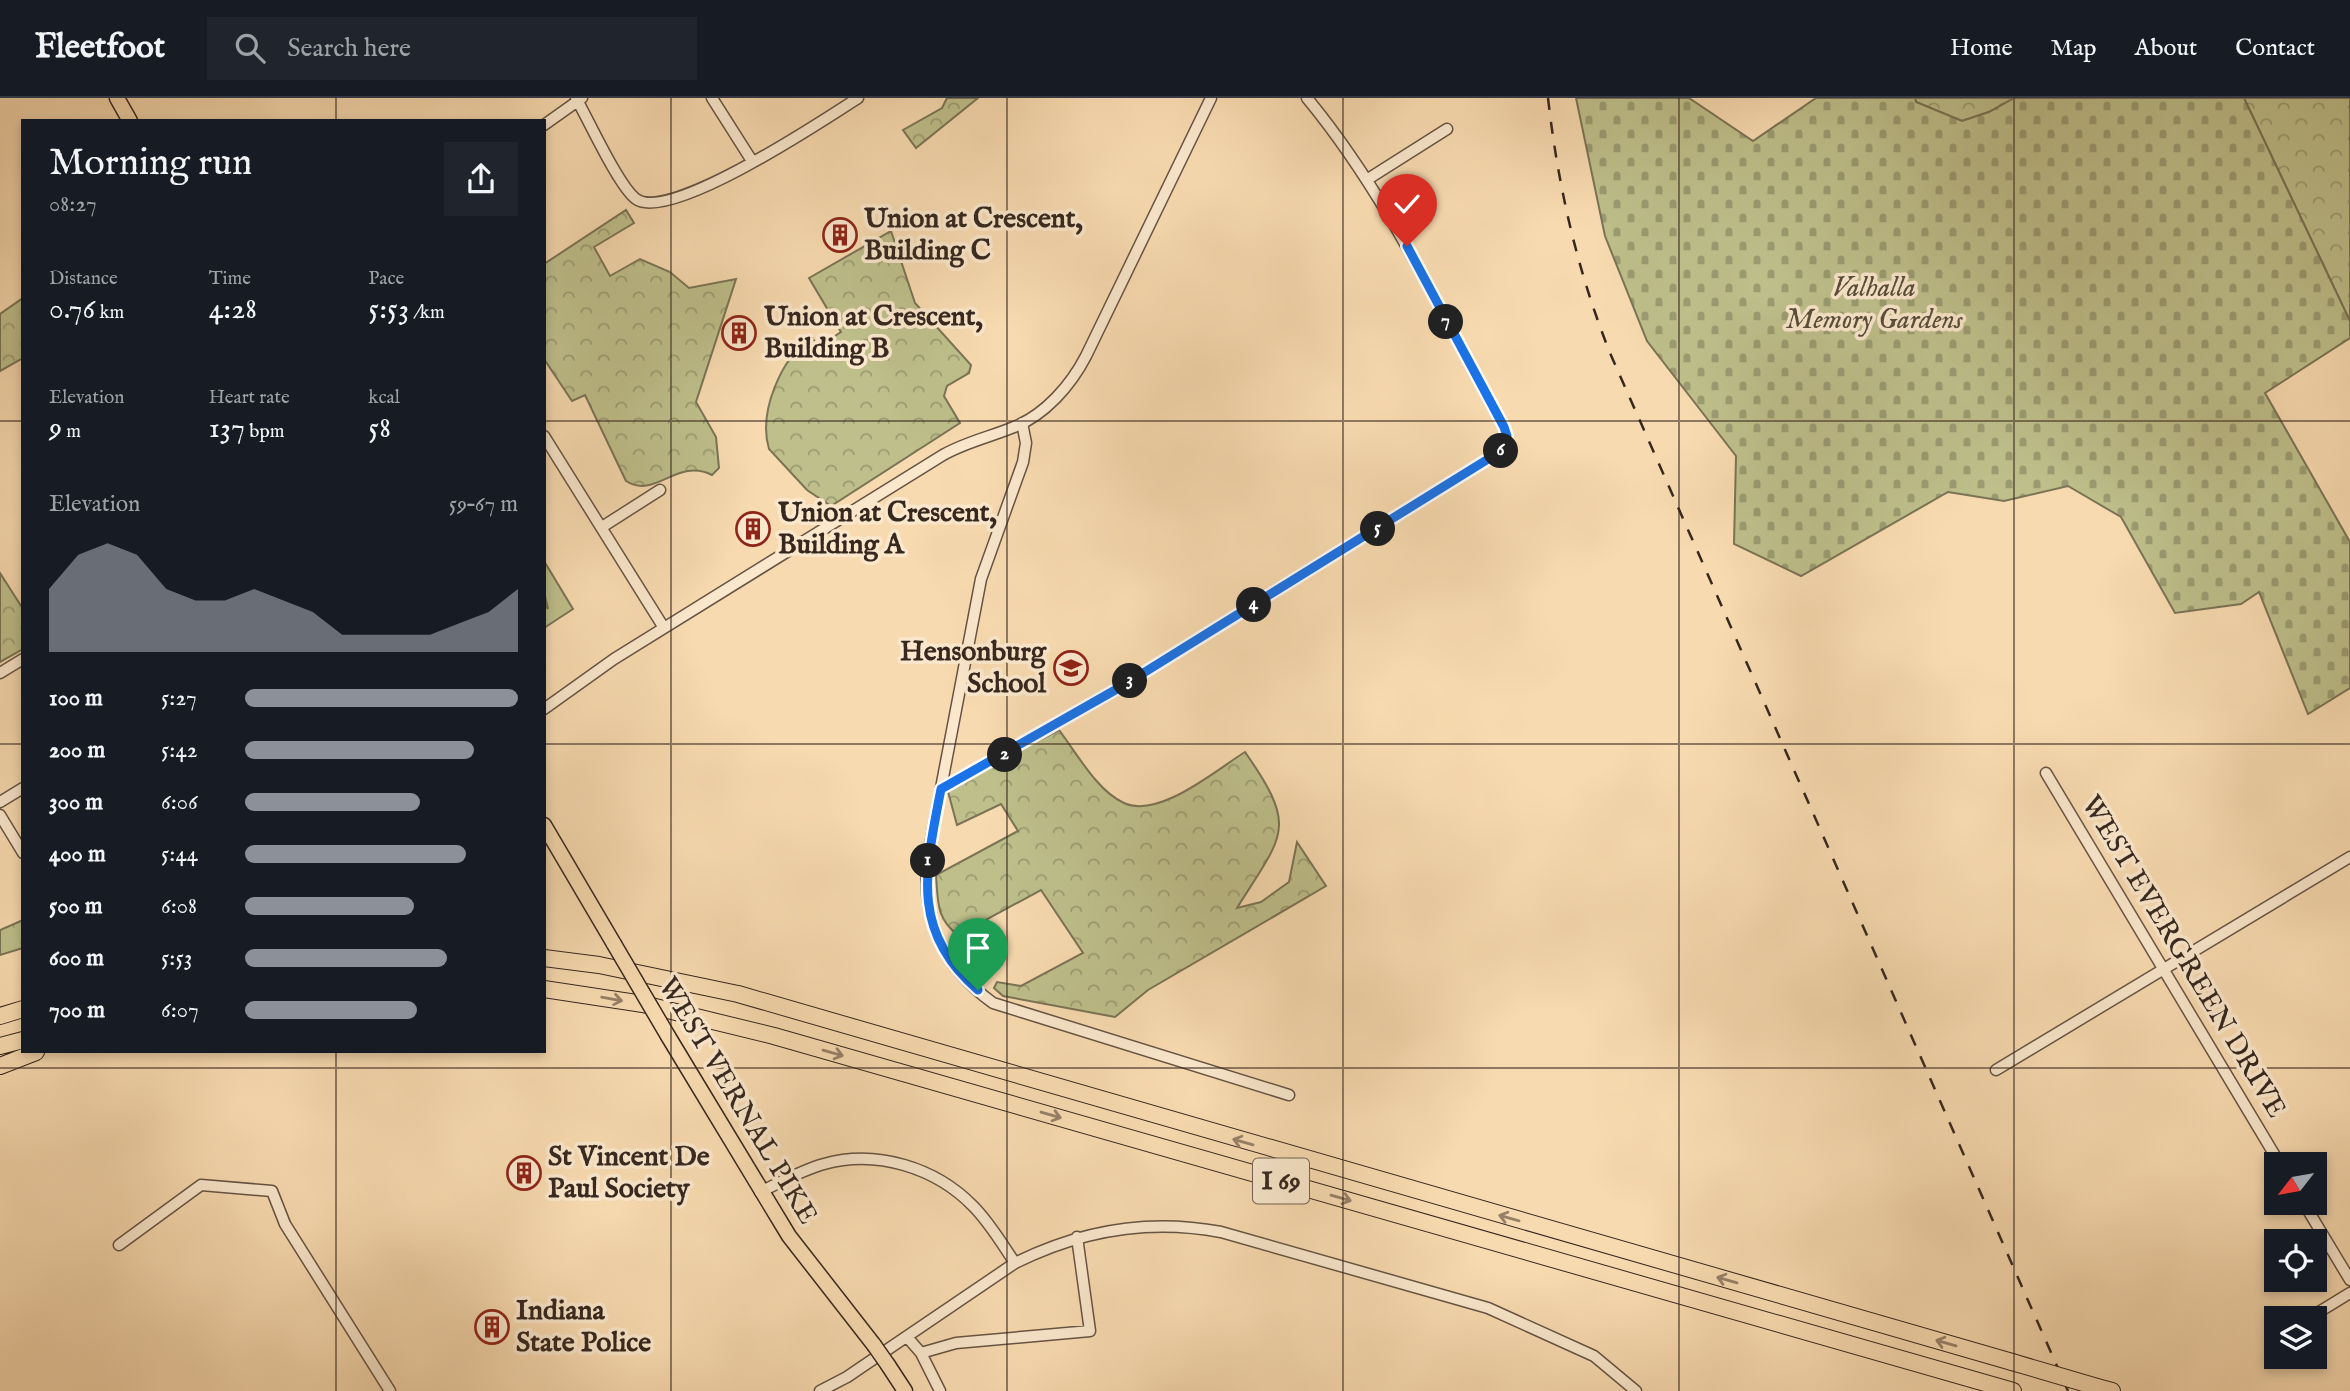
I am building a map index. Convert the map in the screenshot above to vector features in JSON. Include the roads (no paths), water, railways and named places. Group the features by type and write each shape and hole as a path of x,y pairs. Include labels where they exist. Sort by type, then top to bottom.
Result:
{"highway":[{"name":"I 69","path":"546,958 599,965 738,995 2105,1389"},
{"name":"I 69","path":"546,989 618,999 750,1030 2013,1391"},
{"path":"0,1014 20,1010"},
{"path":"0,1046 21,1041"},
{"path":"0,1066 33,1053"}],"main road":[{"path":"117,98 129,119"},
{"name":"WEST VERNAL PIKE","path":"546,828 760,1192 806,1260 874,1345 905,1391"}],"street":[{"path":"712,98 752,161"},
{"path":"546,123 579,99 627,189 644,203 657,204 676,199 725,178 858,98"},
{"path":"546,708 664,628 943,455 972,440 1022,424 1062,391 1082,363 1211,98"},
{"path":"941,789 1020,747 1381,528 1501,451 1507,436 1368,179 1307,98"},
{"path":"1368,179 1447,129"},
{"path":"1022,424 1026,443 1021,472 981,579 927,866 926,900 943,950 972,985 993,1003 1007,1009 1289,1095"},
{"path":"548,450 602,527 664,628"},
{"path":"602,527 660,490"},
{"path":"0,673 21,660"},
{"name":"WEST EVERGREEN DRIVE","path":"2046,773 2273,1152"},
{"path":"0,802 21,789"},
{"path":"0,815 21,850"},
{"path":"1996,1070 2350,858"},
{"path":"760,1192 800,1173 833,1162 862,1158 898,1164 925,1172 959,1193 984,1220 1015,1264"},
{"path":"119,1245 201,1185 272,1191 285,1224 390,1391"},
{"path":"2311,1215 2350,1280"},
{"path":"820,1391 907,1338 1015,1264 1077,1237 1130,1225 1157,1225 1196,1228 1237,1236 1488,1308 1594,1356 1636,1391"},
{"path":"921,1353 956,1343 1090,1331 1077,1237"},
{"path":"2327,1307 2350,1293"},
{"path":"907,1338 921,1353 940,1391"}],"railway":[{"path":"1548,98 1570,227 1588,291 1610,353 2068,1391"}],"place":[{"name":"Union at Crescent, Building C","path":"840,235"},
{"name":"Union at Crescent, Building B","path":"739,333"},
{"name":"Union at Crescent, Building A","path":"753,529"},
{"name":"Hensonburg School","path":"1071,668"},
{"name":"St Vincent De Paul Society","path":"524,1173"},
{"name":"Indiana State Police","path":"492,1327"}],"park label":[{"name":"Valhalla Memory Gardens","path":"1874,304"}]}
